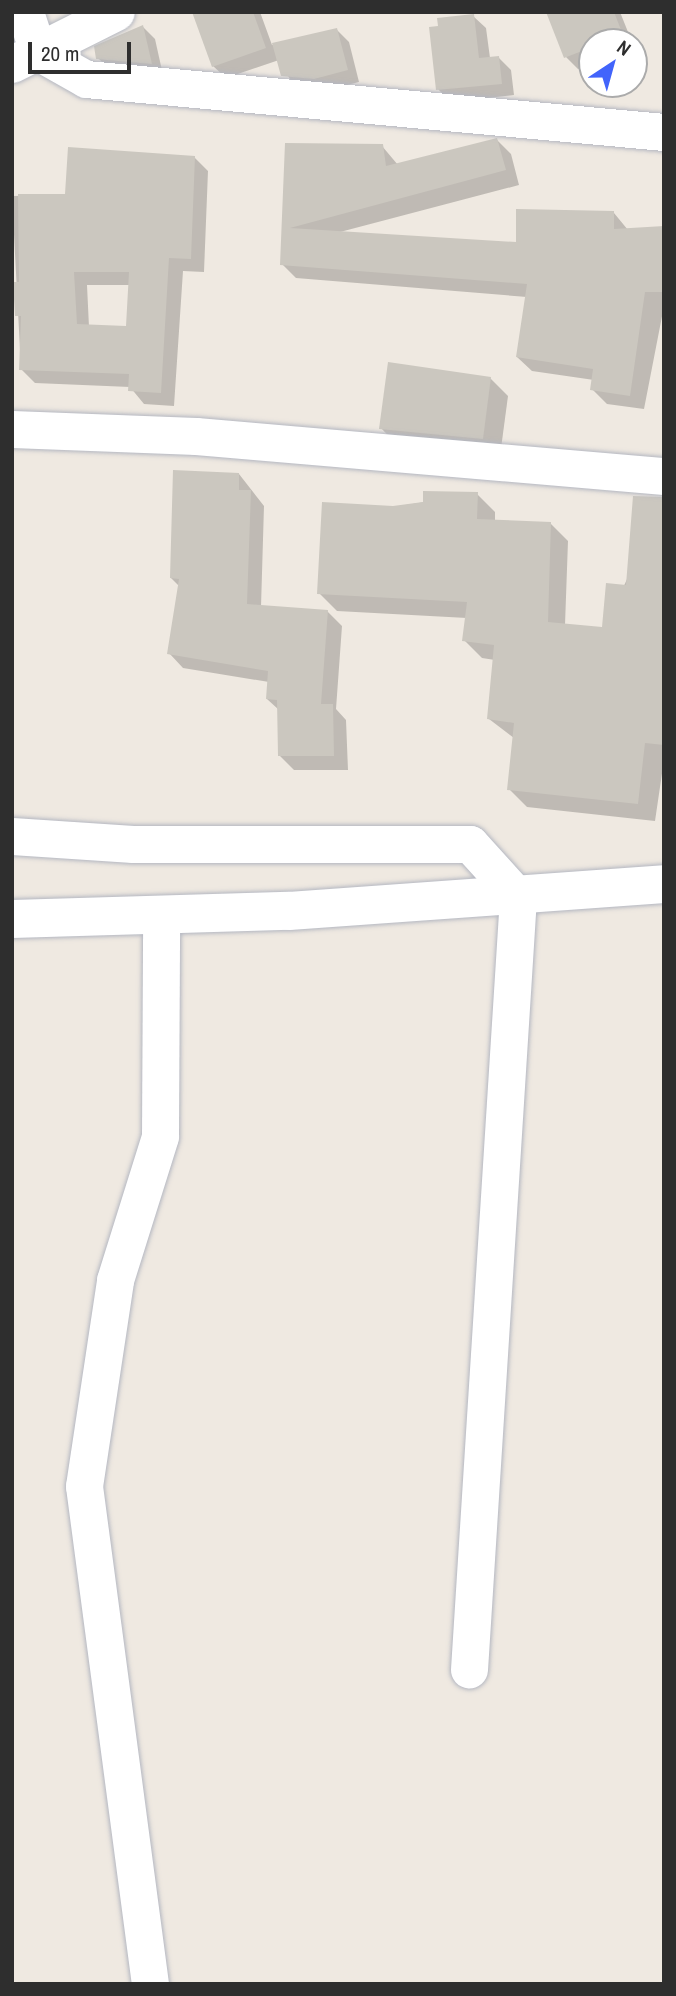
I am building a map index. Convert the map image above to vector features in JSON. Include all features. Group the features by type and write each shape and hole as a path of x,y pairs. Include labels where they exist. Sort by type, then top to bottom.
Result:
{"main road":[{"path":"12,919 161,918 518,897 664,884"}],"street":[{"path":"25,12 25,58"},
{"path":"25,58 116,12"},
{"path":"25,58 86,79 664,132"},
{"path":"12,429 195,436 664,476"},
{"path":"12,836 133,844 470,844 518,897 469,1669"},
{"path":"150,1984 84,1486 115,1280 160,1136 161,918"}],"building":[{"path":"192,12 253,12 266,48 212,67"},
{"path":"546,12 614,12 620,28 578,28 578,53 564,58"},
{"path":"474,14 479,58 499,56 502,84 436,90 429,27 438,26 437,18"},
{"path":"143,25 152,64 96,59 94,46"},
{"path":"337,28 348,70 314,79 281,76 272,43"},
{"path":"497,138 506,170 290,228 516,242 516,209 614,211 614,229 664,226 664,292 645,292 630,396 590,390 593,369 516,357 527,284 280,265 285,143 383,144 386,166"},
{"path":"68,147 195,156 191,259 169,258 161,393 128,391 129,374 19,370 21,316 15,316 13,282 19,282 18,194 65,194","holes":["74,272 129,272 126,326 77,324"]},
{"path":"388,362 491,377 483,439 379,429"},
{"path":"173,470 239,473 239,490 251,490 247,604 328,610 321,704 333,704 334,756 278,756 277,700 266,699 268,671 167,654 179,579 170,578"},
{"path":"423,491 478,492 477,519 551,522 548,622 602,627 606,583 626,585 633,496 664,497 664,745 645,743 638,804 507,790 514,723 487,719 494,645 462,641 467,602 317,594 322,502 393,506 423,502"}]}
